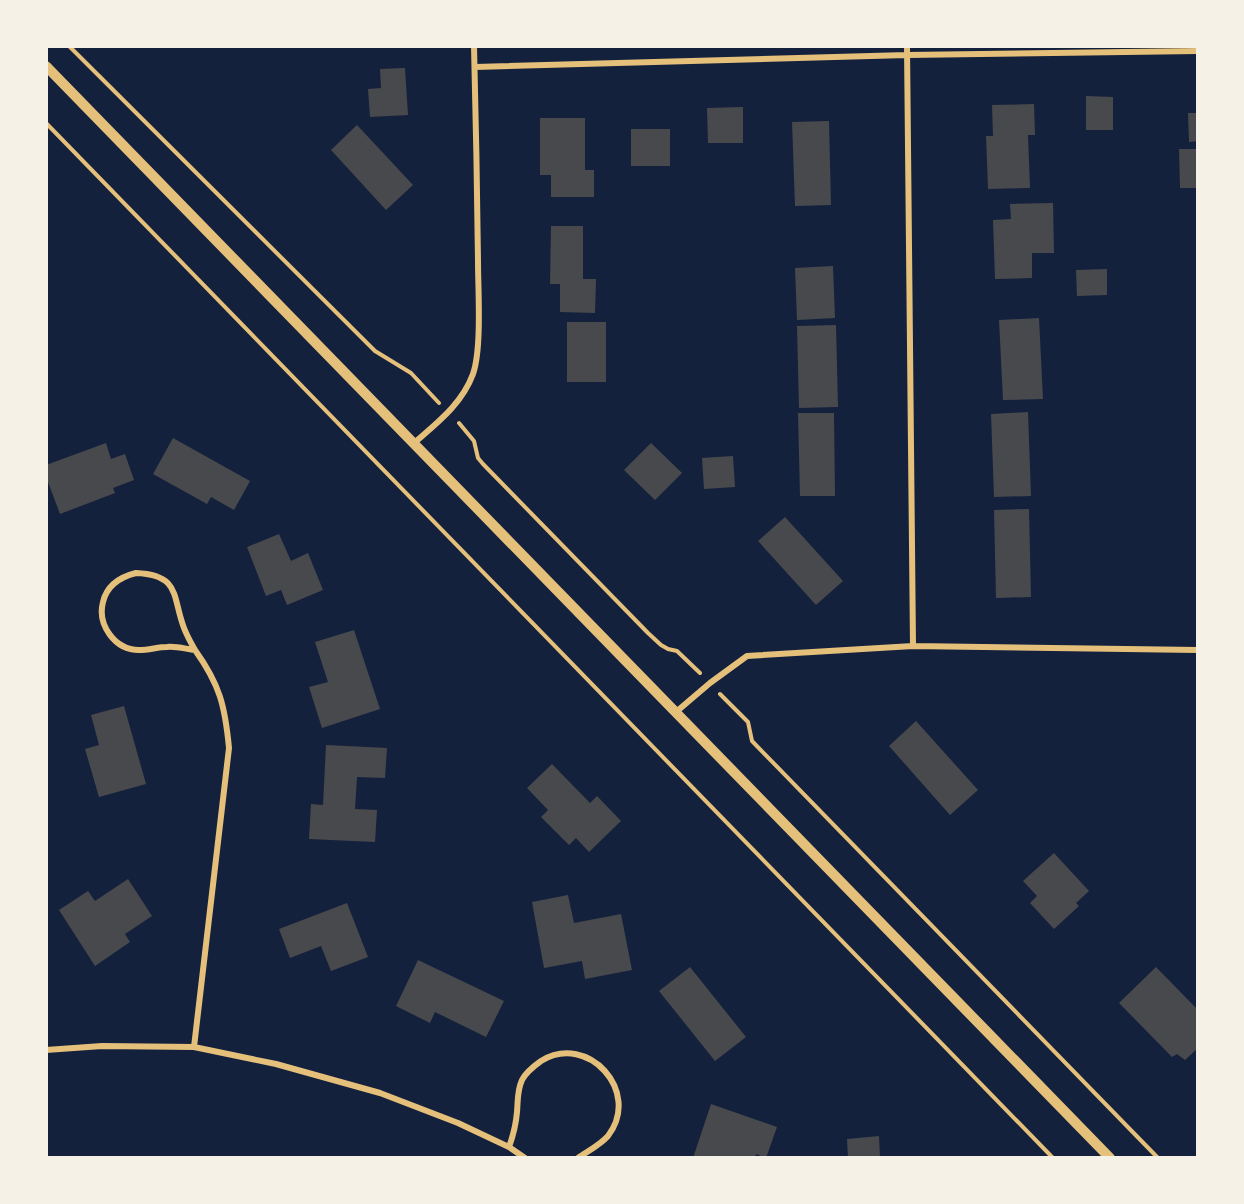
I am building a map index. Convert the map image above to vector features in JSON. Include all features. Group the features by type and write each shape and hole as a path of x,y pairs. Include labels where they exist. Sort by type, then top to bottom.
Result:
{"street":[{"path":"414,443 448,413 464,392 474,373 478,305 474,46"},
{"path":"907,46 913,646"},
{"path":"475,68 907,55 1197,51"},
{"path":"46,66 1110,1158"},
{"path":"194,1047 229,748 226,718 221,696 184,627 177,598 171,586 161,578 149,573 123,576 112,584 105,594 101,607 102,619 107,631 115,641 138,650 169,646 195,650"},
{"path":"676,712 747,656 913,646 1197,650"},
{"path":"46,1050 102,1046 194,1047 276,1064 380,1093 458,1123 509,1147 525,1158"},
{"path":"509,1147 514,1132 517,1095 523,1079 533,1066 548,1057 564,1053 581,1055 596,1062 609,1074 616,1088 619,1105 616,1121 608,1136 578,1158"}],"path":[{"path":"69,46 375,351 411,373 471,436 478,458 483,464 648,633 669,650 677,651 748,722 752,741 1158,1158"},
{"path":"46,123 1053,1158"}],"building":[{"path":"405,68 408,115 370,117 368,89 381,88 380,69"},
{"path":"1086,96 1113,97 1113,130 1086,130"},
{"path":"1034,104 1035,135 1028,135 1030,188 988,189 986,136 993,136 992,105"},
{"path":"743,107 743,143 708,143 707,108"},
{"path":"1188,113 1198,113 1198,141 1189,142"},
{"path":"540,118 585,118 585,170 594,170 594,197 551,197 551,175 540,175"},
{"path":"829,121 831,205 795,206 792,122"},
{"path":"357,125 413,185 386,210 331,150"},
{"path":"631,129 670,129 670,166 631,166"},
{"path":"1179,149 1198,149 1198,188 1180,188"},
{"path":"1053,203 1054,253 1032,253 1032,278 995,279 993,220 1011,219 1010,204"},
{"path":"551,226 583,226 583,279 596,279 595,313 560,312 560,284 550,284"},
{"path":"833,266 835,318 797,320 795,268"},
{"path":"1107,269 1107,295 1077,296 1076,270"},
{"path":"1039,318 1043,399 1003,400 999,320"},
{"path":"567,322 606,322 606,382 567,382"},
{"path":"836,325 838,407 799,408 797,326"},
{"path":"1028,412 1031,496 994,497 991,414"},
{"path":"798,413 834,413 835,496 800,496"},
{"path":"173,438 250,481 234,510 211,497 207,504 153,474"},
{"path":"106,443 111,459 125,454 134,480 113,488 115,493 60,514 46,477 46,465"},
{"path":"651,443 682,473 655,500 624,470"},
{"path":"733,456 735,487 704,489 702,458"},
{"path":"1029,509 1031,597 996,598 994,510"},
{"path":"785,517 843,581 816,605 758,541"},
{"path":"279,534 291,561 308,553 323,590 287,605 281,590 266,596 247,547"},
{"path":"354,630 380,709 322,728 309,687 328,682 315,642"},
{"path":"124,706 146,784 99,797 85,749 99,745 91,715"},
{"path":"916,721 978,790 950,815 889,746"},
{"path":"326,745 387,748 385,778 357,777 355,809 377,810 375,842 309,839 311,804 323,805"},
{"path":"552,764 590,803 597,796 621,821 589,852 576,838 569,845 541,817 548,810 527,788"},
{"path":"1054,853 1089,891 1076,903 1079,906 1054,929 1030,903 1037,896 1023,881"},
{"path":"128,879 152,916 125,934 130,942 95,966 59,910 88,891 95,901"},
{"path":"568,895 574,923 621,914 632,970 585,979 582,961 544,968 532,902"},
{"path":"347,903 368,957 331,971 321,946 290,958 279,929"},
{"path":"418,960 504,1001 486,1037 435,1012 430,1023 396,1006"},
{"path":"690,967 746,1037 715,1061 659,991"},
{"path":"1156,967 1198,1010 1198,1048 1185,1060 1177,1054 1172,1057 1119,1003"},
{"path":"711,1104 777,1127 766,1158 756,1154 755,1158 693,1158"},
{"path":"879,1136 880,1158 848,1158 847,1139"}]}
